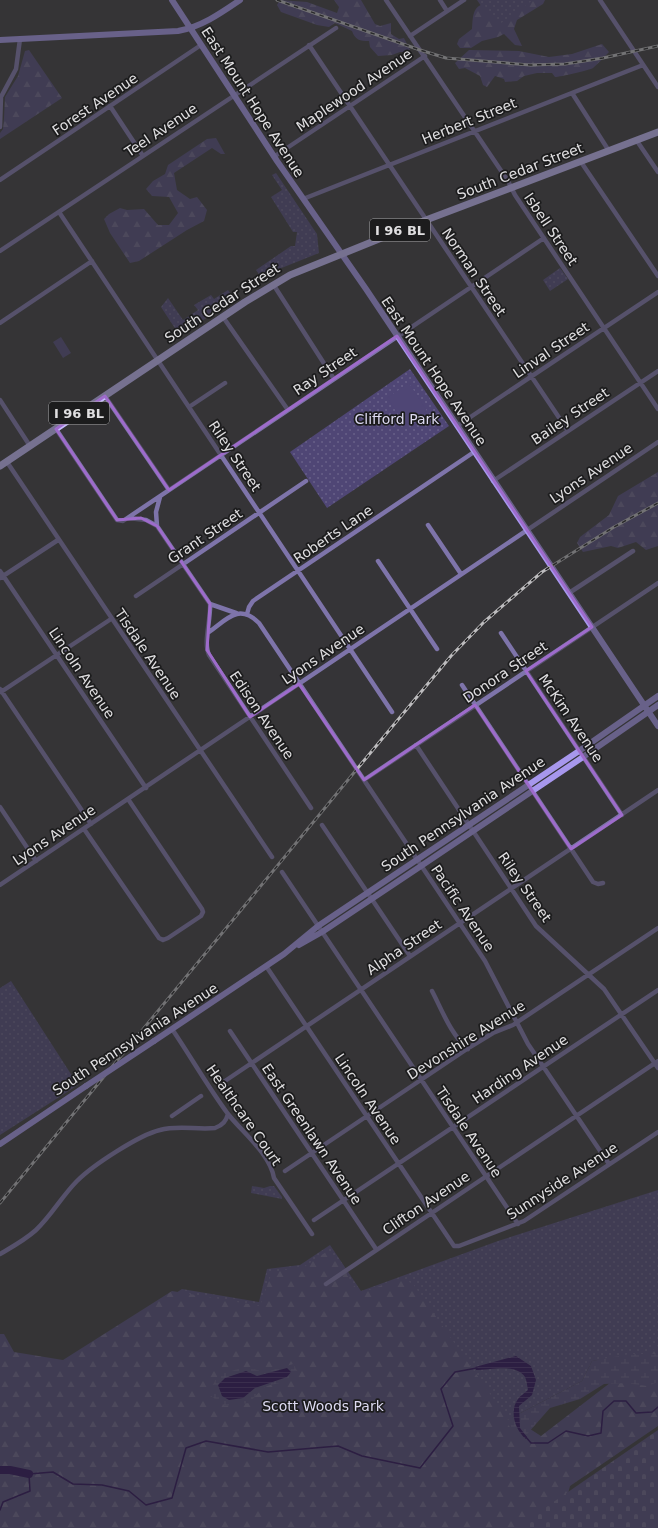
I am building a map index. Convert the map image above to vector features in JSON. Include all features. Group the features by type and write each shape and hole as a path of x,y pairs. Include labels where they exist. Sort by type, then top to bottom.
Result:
{"main road":[{"name":"East Mount Hope Avenue","path":"172,0 303,199 397,336 658,726"},
{"path":"0,40 166,32 190,28 214,17 240,0"},
{"name":"South Cedar Street","path":"3,464 273,284 296,272 426,220 658,132"},
{"name":"South Pennsylvania Avenue","path":"284,954 318,926 469,826 658,696"},
{"name":"South Pennsylvania Avenue","path":"0,1144 284,954 322,932 584,758 658,705"}],"street":[{"name":"Isbell Street","path":"386,0 425,56 658,409"},
{"path":"440,0 447,11"},
{"path":"410,36 464,0"},
{"path":"600,0 658,87"},
{"name":"Teel Avenue","path":"0,251 336,28"},
{"path":"0,127 1,97 16,69 20,39"},
{"name":"Forest Avenue","path":"0,180 201,45"},
{"name":"Norman Street","path":"309,45 568,431"},
{"name":"Maplewood Avenue","path":"275,156 425,56"},
{"name":"Herbert Street","path":"303,199 643,65"},
{"path":"572,93 609,151"},
{"path":"110,106 143,156"},
{"path":"637,140 658,172"},
{"path":"581,162 658,276"},
{"name":"Riley Street","path":"59,212 392,712"},
{"name":"Ray Street","path":"56,429 119,522 128,518 160,497 544,238"},
{"path":"0,323 92,261"},
{"path":"273,284 334,379"},
{"name":"Linval Street","path":"457,426 658,292"},
{"path":"223,317 288,410"},
{"name":"Bailey Street","path":"493,481 658,371"},
{"path":"189,407 225,383"},
{"path":"105,396 169,490"},
{"path":"0,400 30,446"},
{"name":"Lyons Avenue","path":"0,885 658,442"},
{"name":"Roberts Lane","path":"247,614 253,601 474,452"},
{"name":"Tisdale Avenue","path":"3,464 58,540 272,857"},
{"name":"Grant Street","path":"136,596 306,482"},
{"path":"157,526 156,512 160,497"},
{"path":"128,518 146,520 157,526 210,604 236,613 247,614"},
{"path":"428,525 461,574"},
{"path":"2,577 58,540"},
{"path":"569,593 633,551"},
{"path":"378,561 437,649"},
{"name":"Lincoln Avenue","path":"0,571 2,577 57,655 146,788"},
{"name":"Donora Street","path":"364,780 658,583"},
{"name":"Edison Avenue","path":"210,604 209,632 206,645 209,655 311,808"},
{"path":"209,632 236,613"},
{"name":"Pacific Avenue","path":"247,614 259,622 490,968 516,1023 528,1044 609,1164"},
{"path":"92,824 1,691 111,619"},
{"name":"McKim Avenue","path":"501,633 622,815"},
{"path":"462,685 593,882 598,884 603,883"},
{"name":"Riley Street","path":"416,745 541,932 604,989 656,1062 658,1068"},
{"name":"Alpha Street","path":"222,1083 251,1062 658,790"},
{"path":"84,829 159,938 164,940 168,938 201,916 203,912 202,909 128,799"},
{"path":"0,807 36,861"},
{"path":"322,825 410,956"},
{"name":"Tisdale Avenue","path":"282,872 518,1224"},
{"name":"Devonshire Avenue","path":"285,1170 493,1033 516,1023 658,928"},
{"name":"Lincoln Avenue","path":"266,966 452,1244"},
{"name":"Harding Avenue","path":"314,1220 658,990"},
{"path":"432,991 450,1026 463,1045 468,1049"},
{"name":"Healthcare Court","path":"172,1029 228,1114 249,1136 272,1169 274,1178 312,1234"},
{"name":"East Greenlawn Avenue","path":"230,1031 376,1249"},
{"name":"Clifton Avenue","path":"326,1284 656,1062"},
{"path":"172,1116 201,1096"},
{"path":"0,1254 36,1230 77,1181 90,1170 128,1145 149,1133 161,1129 172,1127 215,1128 221,1126 226,1120 228,1114"},
{"name":"Sunnyside Avenue","path":"452,1244 458,1246 518,1224 658,1132"}],"highlighted area":[{"path":"397,336 592,627 526,671 622,815 571,849 475,705 364,780 299,684 250,717 207,650 210,604 157,526 141,518 117,520 56,429 105,396 169,490"}],"green space":[{"path":"280,0 307,2 337,13 339,7 334,0 361,0 375,24 380,26 391,23 391,34 399,39 404,38 410,50 409,52 378,56 370,47 369,41 358,39 352,31 335,23 329,27 317,25 281,12 277,5"},
{"path":"477,0 539,0 497,29"},
{"path":"533,0 545,0 543,4 517,20 514,29 522,46 515,45 504,34 482,41 471,48 460,48 457,44 459,39 472,29 473,17 479,6 483,4 501,23"},
{"path":"602,44 609,52 591,69 555,77 552,73 537,73 524,76 517,81 505,82 504,79 495,76 487,87 483,85 480,76 465,68 459,69 455,63 469,50 519,51 549,57 572,54"},
{"path":"29,50 62,98 0,139 0,133 3,129 5,97 18,76 25,51"},
{"path":"216,138 225,154 221,154 212,148 174,173 177,190 190,199 197,197 207,210 204,221 187,230 139,261 130,263 110,233 104,219 109,214 120,208 127,210 144,209 158,225 169,225 178,213 169,197 152,196 146,189 153,181 165,174 168,165 207,139"},
{"path":"276,173 317,234 319,253 279,269 263,280 256,270 291,246 295,246 297,232 293,232 271,197 282,190 272,175"},
{"path":"560,268 568,279 550,291 543,280"},
{"path":"228,290 234,299 180,336 161,307 168,298 183,320 198,310 194,305 211,295 214,299"},
{"path":"61,337 71,353 63,358 53,342"},
{"name":"Clifford Park","path":"410,369 449,426 327,508 290,452"},
{"path":"409,383 427,411 406,425 387,398"},
{"path":"658,472 658,546 646,550 636,542 618,548 611,546 583,552 577,543 580,537 609,515 618,496"},
{"path":"11,981 78,1085 0,1135 0,988"},
{"path":"252,1186 264,1188 274,1186 282,1199 251,1193"},
{"name":"Scott Woods Park","path":"658,1190 658,1354 592,1361 582,1381 505,1421 0,1528 0,1336 9,1355 63,1366 182,1289 259,1302 267,1269 300,1265 330,1245 361,1291 498,1241"},
{"name":"Scott Woods Park","path":"326,1252 331,1252 358,1291 364,1292 401,1278 413,1284 502,1411 541,1436 658,1346 658,1426 570,1486 559,1528 0,1528 0,1334 4,1334 14,1352 63,1360 172,1291 260,1306 272,1272 304,1267"},
{"path":"630,1354 658,1354 658,1382 647,1386 626,1383 604,1384 580,1399 550,1408 521,1441 505,1421 582,1381 592,1361"},
{"path":"293,1364 298,1372 290,1381 263,1388 249,1403 225,1406 208,1394 218,1375 245,1367 261,1371 270,1371"},
{"path":"658,1430 658,1528 526,1528 523,1523"}],"shaded area":[{"path":"516,1356 531,1366 536,1380 532,1395 519,1406 520,1428 527,1437 526,1439 519,1431 514,1420 515,1404 520,1396 528,1390 525,1377 516,1370 502,1368 476,1370 475,1367"},
{"path":"287,1368 291,1372 287,1377 255,1388 243,1398 229,1400 222,1396 218,1385 225,1378 246,1371 257,1376"}],"waterway":[{"path":"0,1510 3,1502 30,1491 29,1474 53,1472 73,1484 102,1485 129,1491 146,1505 172,1498 186,1448 206,1441 268,1452 338,1446 362,1456 420,1468 453,1426 441,1389 455,1372 477,1368"},
{"path":"525,1436 531,1443 548,1443 566,1431 588,1436 601,1433 603,1411 614,1401 626,1401 636,1413 652,1412 658,1407"},
{"path":"0,1470 10,1470 29,1474"}],"railway":[{"path":"277,0 446,58 530,65 565,64 603,58 658,46"},
{"path":"0,1203 451,656 484,622 542,572 614,527 658,503"}]}
